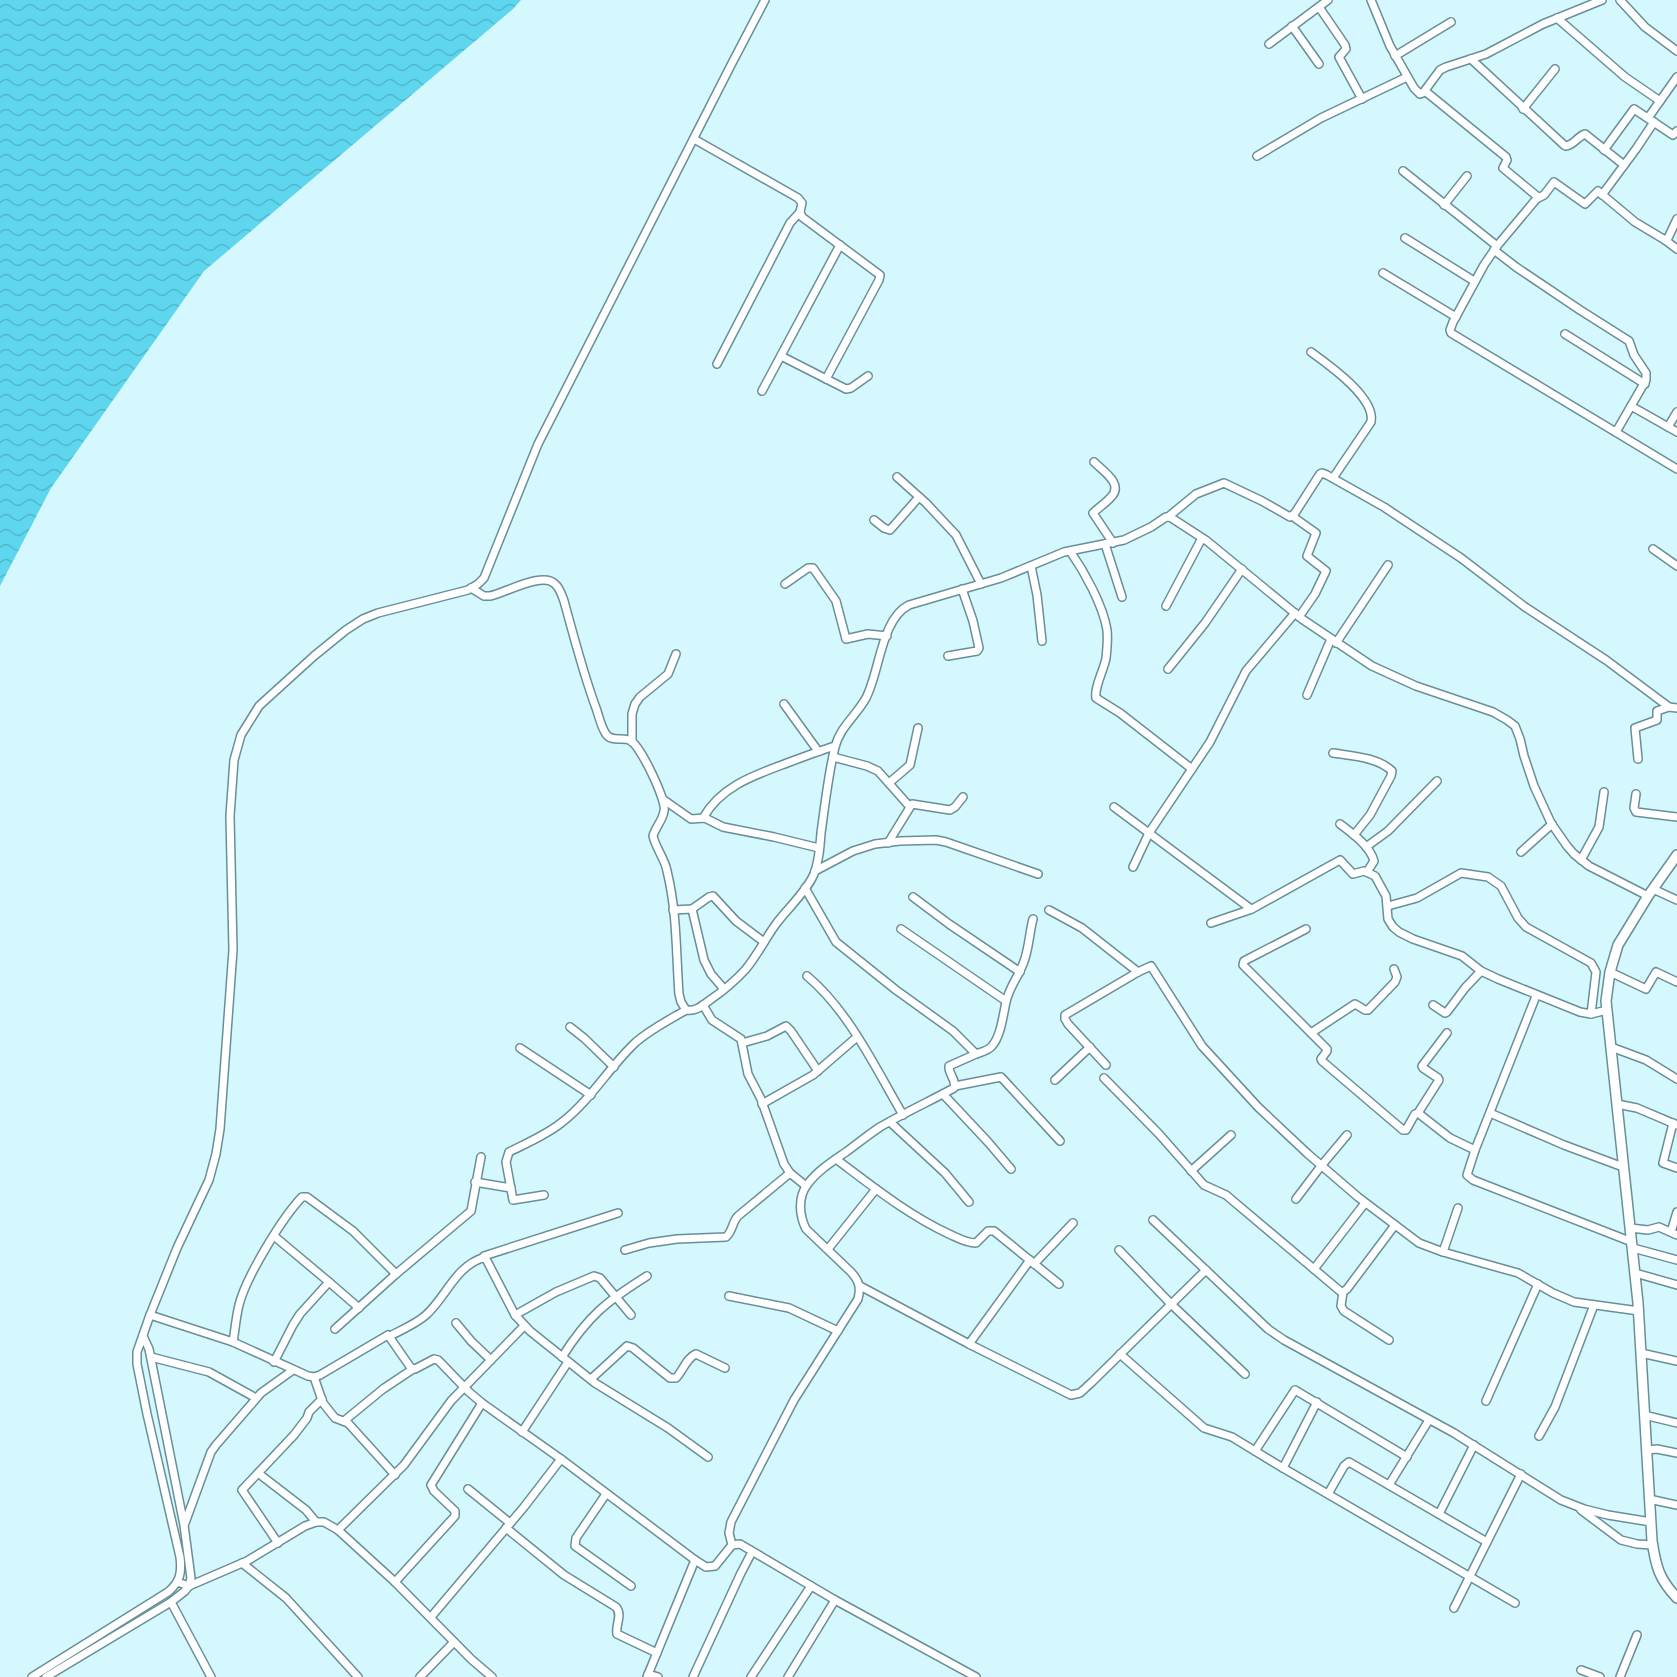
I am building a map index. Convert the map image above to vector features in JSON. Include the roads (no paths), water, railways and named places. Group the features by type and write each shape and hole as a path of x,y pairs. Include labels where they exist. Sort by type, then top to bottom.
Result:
{"street":[{"path":"32,1677 168,1592 177,1582 182,1569 137,1364 137,1352 177,1248 209,1180 216,1154 220,1129 233,950 230,816 234,760 241,735 259,706 314,656 354,624 378,612 471,588 478,584 488,572 538,444 765,0"},
{"path":"1269,44 1328,0"},
{"path":"1371,0 1395,56 1417,93 1420,94 1443,69 1500,48 1543,24 1602,0"},
{"path":"1620,0 1645,27 1677,51"},
{"path":"1319,7 1346,48 1339,57 1362,99"},
{"path":"1557,18 1625,77 1660,101"},
{"path":"1395,56 1451,22"},
{"path":"1292,26 1319,64"},
{"path":"1471,59 1566,146 1584,134 1624,165"},
{"path":"1523,109 1555,69"},
{"path":"1257,156 1321,118 1407,77"},
{"path":"1602,195 1624,165 1660,101 1677,77"},
{"path":"1425,91 1506,157 1503,168 1538,198"},
{"path":"1604,150 1634,109 1673,135 1677,131"},
{"path":"694,139 802,202 800,212 790,223 717,364"},
{"path":"1403,171 1516,267 1629,341 1647,377 1616,432"},
{"path":"1444,205 1467,176"},
{"path":"1677,249 1635,222 1602,195 1596,192 1585,204 1554,182 1496,248 1474,281 1450,330 1453,335 1677,469"},
{"path":"800,212 802,217 878,272 880,277 826,379"},
{"path":"1665,240 1677,219"},
{"path":"1405,238 1474,281"},
{"path":"762,391 840,245"},
{"path":"1383,273 1456,317"},
{"path":"1565,334 1645,384"},
{"path":"1311,352 1346,378 1360,395 1372,416 1371,422 1333,478"},
{"path":"781,356 848,389 868,376"},
{"path":"1631,406 1677,432"},
{"path":"1668,427 1677,412"},
{"path":"1094,462 1115,483 1113,496 1093,513 1109,544 1122,597"},
{"path":"1292,516 1320,474 1333,478 1399,516 1461,558 1525,607 1673,707"},
{"path":"897,477 956,535 981,584"},
{"path":"544,1195 514,1200 506,1162 509,1152 551,1131 562,1122 591,1095 638,1041 686,1010 694,1011 744,972 775,925 805,888 815,871 835,746 844,725 860,707 869,692 886,636 897,614 903,608 1001,579 1070,551 1109,544 1138,534 1167,517 1196,494 1224,483 1292,516 1316,533 1307,556 1326,571 1318,587 1297,615 1246,670 1225,714 1192,769 1149,832 1133,867"},
{"path":"874,520 890,530 919,497"},
{"path":"1167,517 1202,538 1297,615 1371,666 1416,686 1493,712 1515,726 1533,786 1552,824 1574,854 1581,860 1646,893 1677,900"},
{"path":"1166,606 1202,538"},
{"path":"1653,549 1677,566"},
{"path":"1070,551 1088,580 1107,630 1106,656 1095,698 1120,713 1192,769"},
{"path":"1307,695 1333,641 1388,565"},
{"path":"1031,566 1042,641"},
{"path":"785,584 808,568 813,568 836,601 846,639 868,634 886,636"},
{"path":"1168,669 1205,623 1242,569"},
{"path":"471,588 484,596 490,596 534,581 548,579 554,582 564,602 589,690 605,734 612,739 627,739 633,742"},
{"path":"948,656 977,651 979,648 962,589"},
{"path":"676,654 668,674 640,697 635,704 632,719 633,742 664,800 664,814 653,836 667,871 673,910 679,994 686,1010"},
{"path":"784,704 818,751"},
{"path":"1638,759 1635,728 1657,720 1657,711 1673,707"},
{"path":"889,783 910,765 918,728"},
{"path":"703,818 720,795 738,783 769,769 835,746"},
{"path":"1333,753 1372,761 1392,771 1373,809 1354,836"},
{"path":"833,758 874,769 910,807"},
{"path":"1366,847 1388,831 1437,781"},
{"path":"1581,860 1599,827 1604,792"},
{"path":"1636,794 1634,808 1636,812 1677,817"},
{"path":"888,843 910,807 915,804 950,810 963,797"},
{"path":"664,800 689,818 703,818 723,826 819,848"},
{"path":"1114,807 1251,909"},
{"path":"1341,824 1372,855 1374,861 1367,872"},
{"path":"1521,852 1552,824"},
{"path":"815,871 853,851 875,844 941,841 1038,874"},
{"path":"1599,1012 1606,1001 1618,945 1646,893 1677,855"},
{"path":"1211,923 1251,909 1339,860 1353,874 1367,872 1375,876 1386,896 1388,919 1399,932 1457,954 1497,980 1536,996 1580,1012 1599,1012"},
{"path":"1388,906 1417,898 1461,873 1476,874 1494,880 1501,886 1518,918 1526,927 1595,967 1599,1012 1611,1047 1617,1104 1618,1165 1630,1228 1629,1242 1635,1273 1633,1311 1641,1353 1650,1499 1645,1521 1648,1545 1665,1586 1677,1598"},
{"path":"805,888 836,942 887,984 953,1031 976,1054"},
{"path":"673,910 692,909 713,896 740,924 764,942"},
{"path":"913,897 1020,972"},
{"path":"692,909 704,960 711,974 724,989"},
{"path":"1049,910 1082,928 1138,972"},
{"path":"955,1086 949,1070 950,1066 985,1051 994,1043 1003,1020 1011,987 1026,956 1034,919"},
{"path":"902,929 1006,1001"},
{"path":"1306,929 1242,963 1327,1049 1321,1060 1403,1130 1406,1130 1439,1080 1424,1070 1422,1066 1447,1033"},
{"path":"1107,1065 1068,1024 1065,1015 1138,972 1149,967 1154,968 1208,1053 1258,1107 1321,1166 1365,1203 1419,1243 1443,1252 1511,1270 1574,1302 1633,1311"},
{"path":"1311,1033 1355,1004 1368,1010 1395,982 1397,977 1394,969"},
{"path":"1433,1005 1447,1012 1481,971"},
{"path":"1611,972 1646,989 1656,972 1677,982"},
{"path":"807,976 828,996 857,1037 903,1115"},
{"path":"1536,996 1467,1175 1473,1180 1677,1260"},
{"path":"703,1005 712,1020 738,1036 742,1043 748,1074 762,1104 784,1164 790,1173 806,1186"},
{"path":"742,1043 767,1036 786,1026 818,1071"},
{"path":"570,1027 614,1067"},
{"path":"762,1104 805,1081 857,1037"},
{"path":"1055,1080 1090,1047"},
{"path":"1611,1047 1646,1060 1677,1079"},
{"path":"520,1048 591,1095"},
{"path":"732,1545 729,1533 731,1522 794,1400 858,1299 860,1291 860,1286 851,1272 803,1224 800,1207 806,1186 836,1159 890,1122 955,1086 1001,1077 1060,1142"},
{"path":"1104,1078 1159,1134 1204,1185 1226,1195 1343,1292"},
{"path":"943,1094 1011,1169"},
{"path":"1617,1104 1637,1108 1675,1124 1663,1162 1677,1168"},
{"path":"1418,1113 1450,1138 1475,1150"},
{"path":"1490,1113 1618,1165"},
{"path":"890,1122 945,1173 969,1202"},
{"path":"1296,1199 1347,1134"},
{"path":"1191,1171 1231,1135"},
{"path":"335,1329 471,1211 481,1157"},
{"path":"836,1159 918,1219 967,1242 976,1243 988,1231 994,1231 1059,1284"},
{"path":"625,1250 677,1239 726,1237 738,1216 790,1173"},
{"path":"476,1182 511,1188"},
{"path":"828,1249 876,1189"},
{"path":"233,1342 239,1305 246,1286 274,1236 303,1196 353,1231 396,1274"},
{"path":"1314,1269 1365,1203"},
{"path":"1443,1252 1458,1208"},
{"path":"1630,1228 1648,1230 1659,1227 1674,1233 1677,1212"},
{"path":"150,1315 233,1342 308,1377 314,1377 386,1335 390,1336 426,1315 460,1271 484,1256 618,1213"},
{"path":"1153,1220 1268,1329 1284,1340 1474,1445 1562,1500 1577,1507 1608,1515 1645,1521"},
{"path":"969,1344 1032,1262 1073,1223"},
{"path":"1389,1340 1344,1311 1341,1306 1343,1292 1395,1225"},
{"path":"274,1236 359,1308"},
{"path":"1119,1250 1171,1304 1245,1374"},
{"path":"484,1256 515,1315 524,1326 591,1379 668,1428 708,1457"},
{"path":"860,1286 1071,1395 1080,1393 1206,1270"},
{"path":"1635,1273 1677,1285"},
{"path":"515,1315 556,1292 594,1276 600,1278 631,1315"},
{"path":"522,1432 583,1327 615,1296 647,1276"},
{"path":"274,1362 300,1314 329,1282"},
{"path":"1486,1401 1538,1284"},
{"path":"729,1296 789,1308 837,1331"},
{"path":"1539,1436 1555,1407 1594,1305"},
{"path":"456,1323 490,1360"},
{"path":"338,1530 382,1485 395,1475 415,1452 451,1401 524,1326"},
{"path":"143,1336 151,1357 184,1525 191,1578 189,1586"},
{"path":"390,1336 413,1369"},
{"path":"591,1379 627,1346 633,1348 670,1378 676,1378 690,1356 696,1354 725,1368"},
{"path":"1641,1353 1677,1361"},
{"path":"1120,1354 1204,1428 1232,1437 1515,1603"},
{"path":"151,1357 209,1372 256,1398"},
{"path":"344,1421 383,1389 413,1369 436,1359 482,1403 695,1560 706,1566 715,1566 732,1545 740,1544 835,1600 976,1677"},
{"path":"184,1525 211,1452 261,1393 293,1370"},
{"path":"314,1377 322,1399 335,1418 351,1426 395,1475"},
{"path":"1255,1451 1293,1391 1297,1390 1407,1457"},
{"path":"278,1543 242,1490 294,1435 308,1418 309,1412 322,1399"},
{"path":"1283,1468 1317,1402"},
{"path":"395,1582 455,1516 455,1512 431,1485 482,1403"},
{"path":"1644,1415 1677,1423"},
{"path":"1389,1485 1429,1420"},
{"path":"1439,1514 1474,1445"},
{"path":"1647,1450 1657,1449 1677,1453"},
{"path":"431,1617 561,1459"},
{"path":"1328,1494 1344,1466 1349,1462 1487,1542"},
{"path":"258,1473 306,1510 316,1522"},
{"path":"1454,1608 1521,1474"},
{"path":"468,1489 564,1575 616,1606 619,1611 617,1634 657,1653"},
{"path":"606,1494 576,1538 575,1546 631,1586"},
{"path":"1650,1499 1677,1505"},
{"path":"1577,1507 1621,1540 1648,1545"},
{"path":"46,1677 171,1602 189,1586 242,1563 305,1526 316,1522 324,1522 338,1530 492,1677"},
{"path":"693,1677 752,1552"},
{"path":"658,1677 647,1675 695,1560"},
{"path":"242,1563 286,1598 358,1677"},
{"path":"177,1582 189,1586"},
{"path":"751,1677 811,1586"},
{"path":"788,1677 835,1600"},
{"path":"171,1602 211,1677"},
{"path":"1620,1677 1637,1635"},
{"path":"420,1677 454,1642"},
{"path":"1581,1670 1600,1677"}],"water":[{"path":"0,0 521,0 204,271 51,488 0,586"}]}
